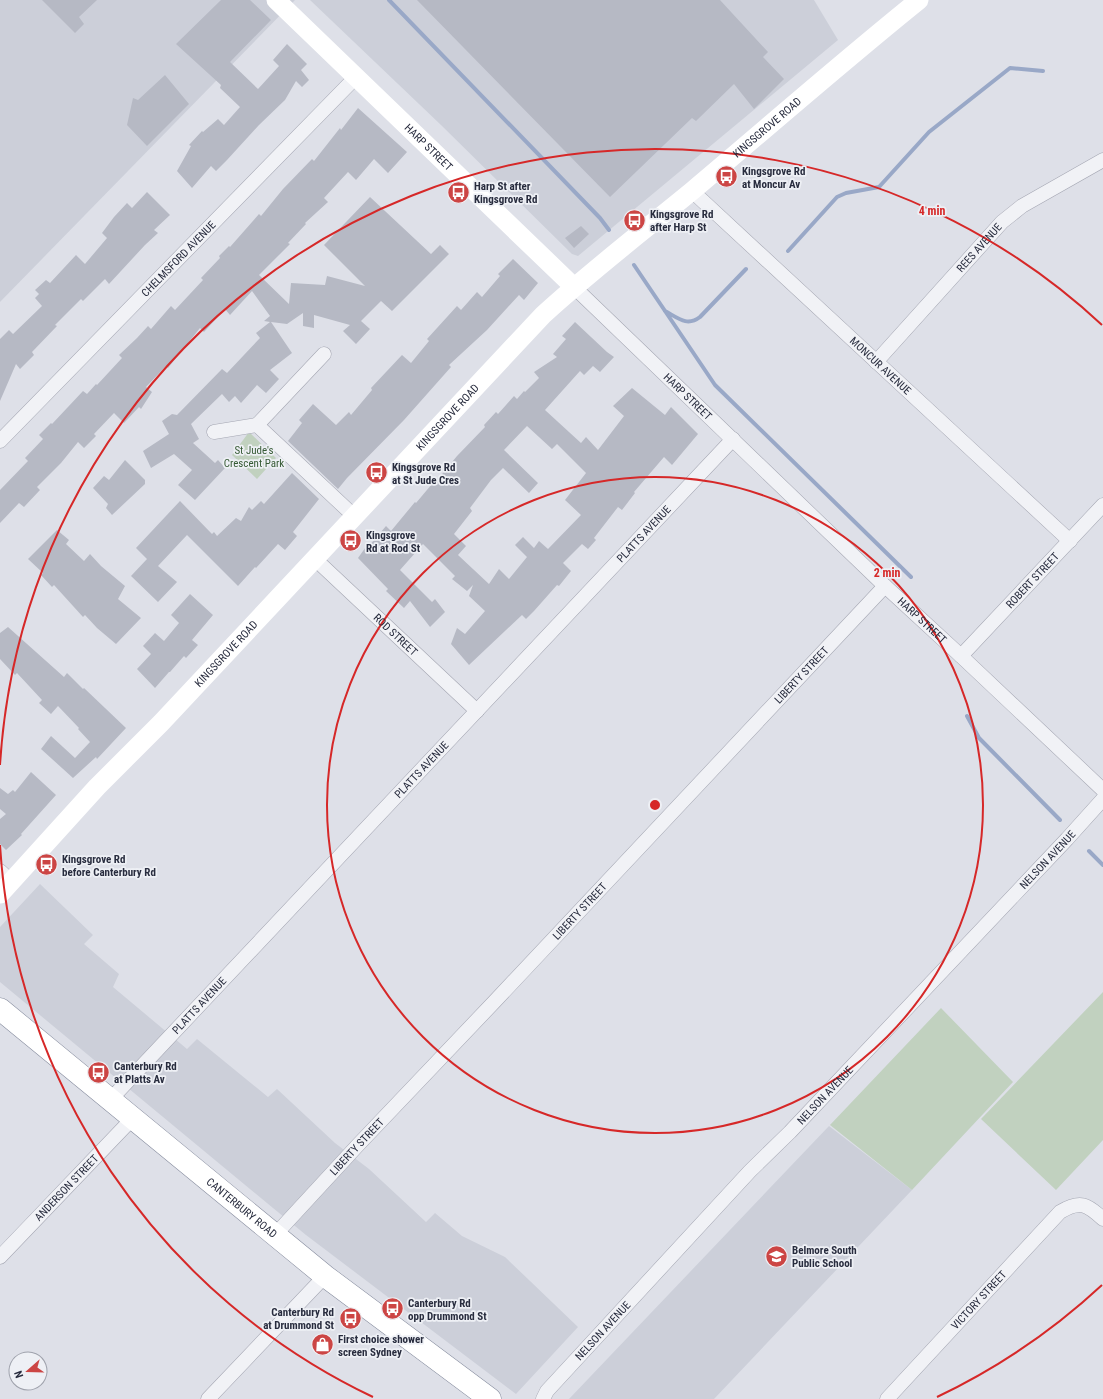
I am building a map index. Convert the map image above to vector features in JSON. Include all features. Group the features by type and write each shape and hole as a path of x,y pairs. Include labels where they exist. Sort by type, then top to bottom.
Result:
{"highway":[{"name":"CANTERBURY ROAD","path":"0,1009 274,1236 325,1276 490,1399"}],"main road":[{"name":"HARP STREET","path":"276,0 574,287"},
{"name":"KINGSGROVE ROAD","path":"4,882 161,723 543,315 574,287 692,191 919,0"}],"street":[{"name":"CHELMSFORD AVENUE","path":"0,441 356,77"},
{"name":"REES AVENUE","path":"876,362 1002,222 1022,206 1103,160"},
{"name":"MONCUR AVENUE","path":"692,191 1070,541"},
{"name":"HARP STREET","path":"574,287 885,586 1103,790"},
{"path":"214,432 257,425 324,354"},
{"path":"257,425 354,516"},
{"name":"PLATTS AVENUE","path":"110,1100 732,439"},
{"name":"ROBERT STREET","path":"961,656 1103,505"},
{"name":"ROD STREET","path":"314,558 477,711"},
{"name":"LIBERTY STREET","path":"274,1236 885,586"},
{"name":"NELSON AVENUE","path":"533,1399 545,1395 750,1171 790,1132 1103,799"},
{"name":"ANDERSON STREET","path":"0,1257 132,1119"},
{"name":"VICTORY STREET","path":"886,1399 1060,1212 1075,1205 1083,1205 1091,1209 1103,1219"},
{"path":"208,1399 325,1276"}],"shaded area":[{"path":"0,0 295,0 0,302"},
{"path":"310,0 814,0 838,40 578,256 572,254 441,125"},
{"path":"40,884 93,935 84,944 119,974 113,987 187,1049 197,1039 268,1097 277,1089 335,1143 369,1169 426,1222 435,1213 462,1236 505,1257 578,1327 516,1394 306,1235 0,982 0,927"},
{"name":"Belmore South Public School","path":"829,1126 912,1190 714,1399 569,1399"}],"green space":[{"name":"St Jude's Crescent Park","path":"249,432 276,458 257,479 232,455"},
{"path":"1103,992 1103,1140 1056,1190 981,1119"},
{"path":"941,1008 1013,1082 912,1190 830,1125"}],"building":[{"path":"42,0 97,0 79,17 84,24 75,33"},
{"path":"221,0 250,0 271,20 230,62 258,89 279,66 273,60 287,44 307,64 301,70 309,80 302,87 296,81 285,100 259,125 227,160 216,171 211,166 192,188 177,171 191,146 189,145 202,131 203,132 218,119 224,125 240,107 220,88 221,85 176,44"},
{"path":"417,0 720,0 768,52 763,57 784,79 754,109 734,84 696,121 692,118 610,197"},
{"path":"165,75 189,104 147,146 127,125 133,98 138,100"},
{"path":"358,108 407,152 388,173 374,159 356,180 348,172 324,198 328,202 305,223 306,224 288,243 290,244 259,275 289,304 291,283 325,285 327,276 365,286 324,245 370,197 431,254 440,245 449,254 392,311 381,301 361,321 370,329 356,344 343,331 350,325 314,315 314,328 303,326 303,313 287,324 271,322 292,353 270,370 279,379 266,393 257,385 241,403 235,396 229,402 222,394 191,424 199,439 193,443 215,463 218,460 225,468 195,500 178,485 192,470 174,454 151,468 143,451 169,434 162,421 172,414 177,415 222,369 227,373 260,338 256,333 270,322 264,321 270,316 252,291 230,315 225,309 204,332 200,328 168,368 166,366 146,387 152,392 141,409 139,407 124,423 114,413 94,434 96,436 84,448 78,442 61,463 37,487 40,490 24,507 19,503 0,523 0,490 28,461 25,458 43,439 39,435 51,423 52,424 83,391 87,394 96,384 97,385 122,358 119,355 148,326 151,329 171,306 175,310 203,280 201,278 220,258 219,256 229,246 230,247 259,214 261,216 283,189 312,159 314,161"},
{"path":"147,192 170,215 154,230 158,233 109,284 105,279 83,301 81,299 55,325 57,326 32,352 34,355 20,369 16,364 0,401 0,339 9,330 13,334 42,306 35,298 39,294 35,290 46,280 50,283 76,255 85,264 107,238 102,233 114,217 127,203 132,208"},
{"path":"581,226 589,234 574,248 565,238"},
{"path":"513,259 538,283 524,300 519,295 487,330 449,365 451,367 404,420 338,489 288,441 302,423 299,420 313,404 336,425 349,412 351,415 372,390 371,388 402,355 411,363 429,341 427,339 457,306 461,310 477,292 482,297 500,276 498,274"},
{"path":"575,322 614,357 600,372 593,366 584,375 580,371 545,410 581,443 586,437 598,450 624,416 613,406 632,388 665,415 671,407 698,434 672,465 664,457 634,492 635,493 622,510 618,507 594,538 596,540 588,549 582,544 563,563 571,571 559,586 557,585 526,619 522,615 469,665 451,644 457,628 465,634 485,611 469,596 473,585 467,591 452,579 455,576 423,544 400,570 432,602 435,599 445,612 430,627 410,601 404,608 386,591 388,589 358,558 368,544 369,546 386,526 391,531 415,502 416,503 437,478 438,479 457,456 485,427 484,425 496,412 498,414 514,396 517,399 539,378 534,372 557,357 553,354 566,339 562,336","holes":["527,426 552,449 557,444 586,473 565,500 581,515 548,549 539,541 534,548 523,537 515,545 527,557 509,579 499,569 489,584 458,555 466,546 454,534 472,511 470,508 491,480 503,468 529,493 538,483 504,450"]},
{"path":"125,460 145,480 145,484 112,515 106,508 108,504 93,488 104,476 109,480"},
{"path":"292,473 319,499 293,532 297,536 285,550 278,544 238,586 187,535 158,566 177,582 158,602 131,576 147,559 136,548 180,501 212,534 214,532 217,536 236,518 241,521 249,507 252,510 261,501 264,504"},
{"path":"57,530 69,540 66,544 84,561 90,554 101,566 125,586 118,599 141,618 116,644 97,628 85,615 83,617 54,585 52,587 41,575 43,573 28,559"},
{"path":"190,594 213,615 192,640 198,645 186,658 184,656 155,688 137,669 151,654 143,646 155,633 164,641 179,623 171,615"},
{"path":"8,627 64,677 67,673 126,728 97,759 96,757 73,778 41,749 51,736 75,758 90,742 58,706 51,714 39,703 42,700 17,673 15,675 0,659 0,633"},
{"path":"31,772 56,795 21,834 22,835 6,850 0,844 0,819 6,814 0,809 0,788 8,794 13,790 15,792"}],"waterway":[{"path":"389,0 600,218 609,230"},
{"path":"788,251 837,197 846,193 879,187 929,132 1010,68 1043,71"},
{"path":"634,265 715,385 911,577"},
{"path":"665,311 678,319 687,321 695,320 700,317 746,269"},
{"path":"967,716 979,738 1060,820"},
{"path":"1089,851 1103,865"}],"place":[{"name":"Kingsgrove Rd at Moncur Av","path":"726,177"},
{"name":"Harp St after Kingsgrove Rd","path":"458,192"},
{"name":"Kingsgrove Rd after Harp St","path":"634,220"},
{"name":"Kingsgrove Rd at St Jude Cres","path":"377,473"},
{"name":"Kingsgrove Rd at Rod St","path":"351,541"},
{"name":"Kingsgrove Rd before Canterbury Rd","path":"46,865"},
{"name":"Canterbury Rd at Platts Av","path":"98,1072"},
{"name":"Belmore South Public School","path":"777,1256"},
{"name":"Canterbury Rd opp Drummond St","path":"392,1309"},
{"name":"Canterbury Rd at Drummond St","path":"350,1318"},
{"name":"First choice shower screen Sydney","path":"323,1345"}]}
